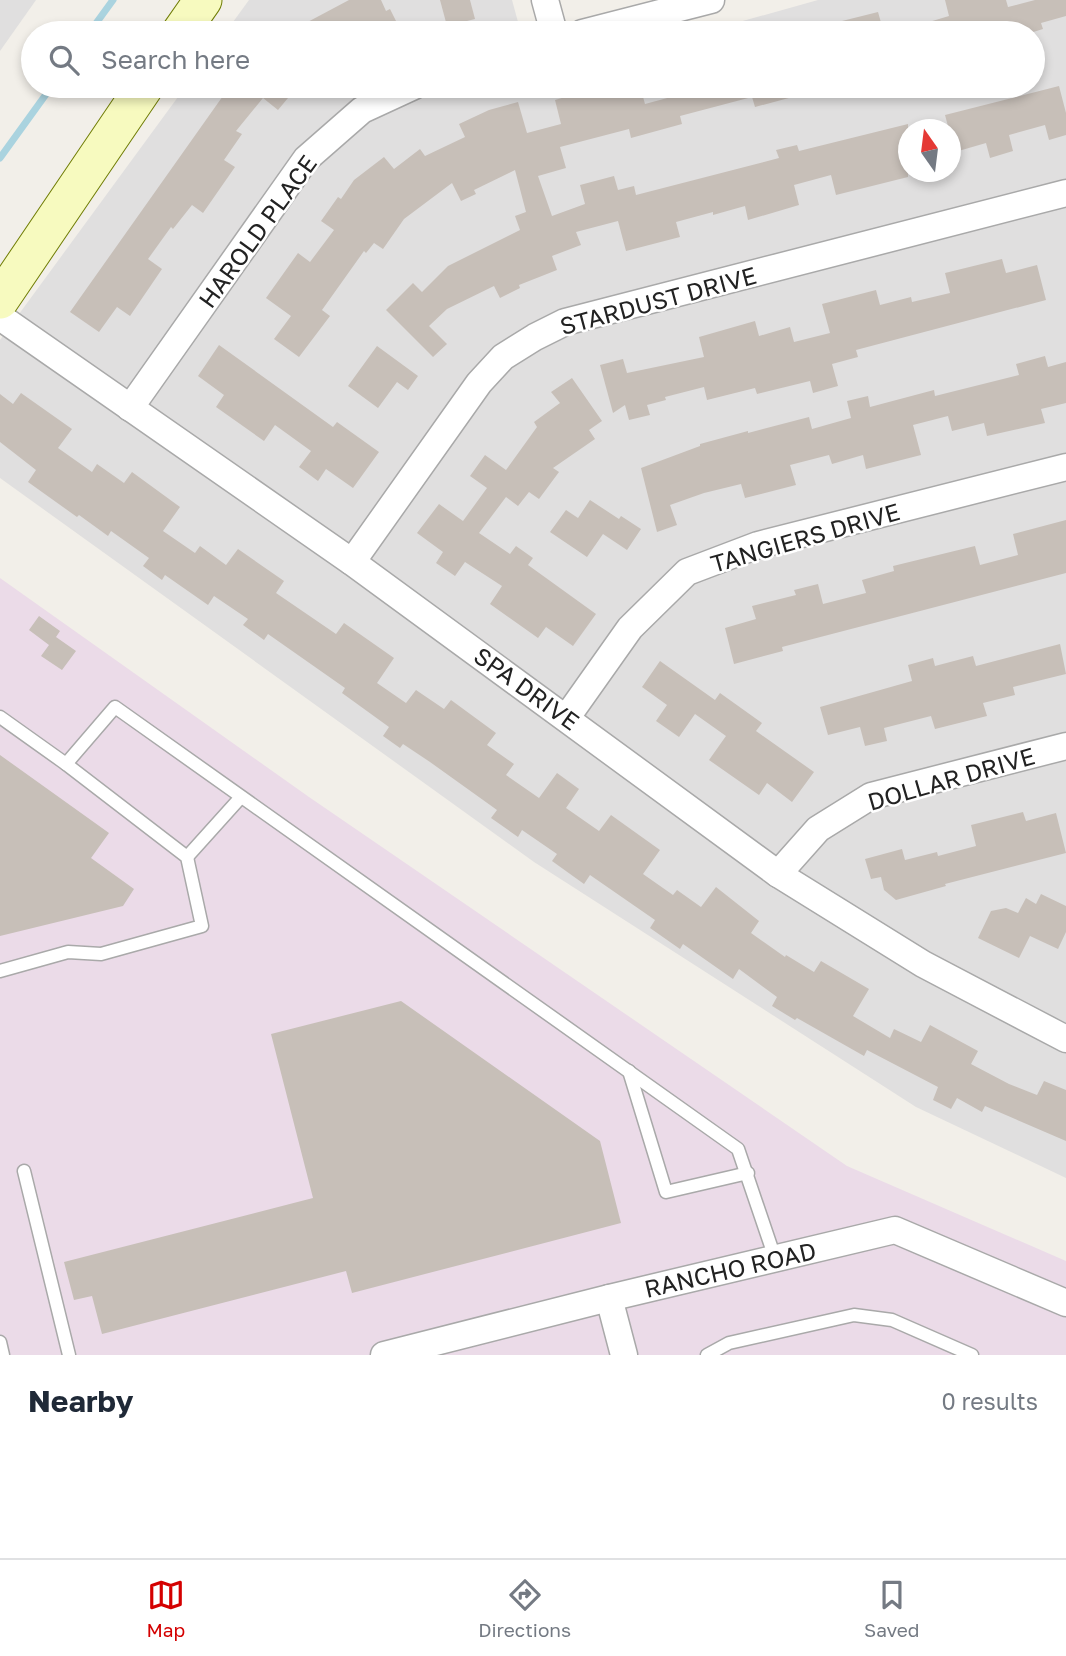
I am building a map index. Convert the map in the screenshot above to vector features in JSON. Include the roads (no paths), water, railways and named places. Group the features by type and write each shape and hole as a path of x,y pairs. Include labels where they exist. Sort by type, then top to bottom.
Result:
{"street":[{"path":"188,21 203,0"},
{"path":"545,0 551,21"},
{"path":"629,21 711,0"},
{"path":"0,300 137,98"},
{"name":"HAROLD PLACE","path":"130,408 306,159 362,110 388,98"},
{"name":"STARDUST DRIVE","path":"352,562 479,383 503,357 535,337 565,322 1065,196"},
{"name":"SPA DRIVE","path":"0,317 352,562 778,874 923,964 1066,1039"},
{"name":"TANGIERS DRIVE","path":"567,717 630,628 687,572 758,545 1066,467"},
{"name":"DOLLAR DRIVE","path":"778,874 818,829 871,796 1066,746"},
{"name":"RANCHO ROAD","path":"384,1355 895,1230 1066,1303"},
{"path":"609,1298 624,1355"}],"lane":[{"path":"66,764 115,707 738,1149 775,1258"},
{"path":"0,717 187,857 202,926 101,954 68,952 0,971"},
{"path":"187,857 241,797"},
{"path":"628,1071 666,1192 748,1173"},
{"path":"24,1171 69,1355"},
{"path":"706,1355 729,1343 854,1315 892,1320 972,1355"},
{"path":"0,1342 3,1355"}],"waterway":[{"path":"98,21 113,0"},
{"path":"0,158 43,98"}]}
